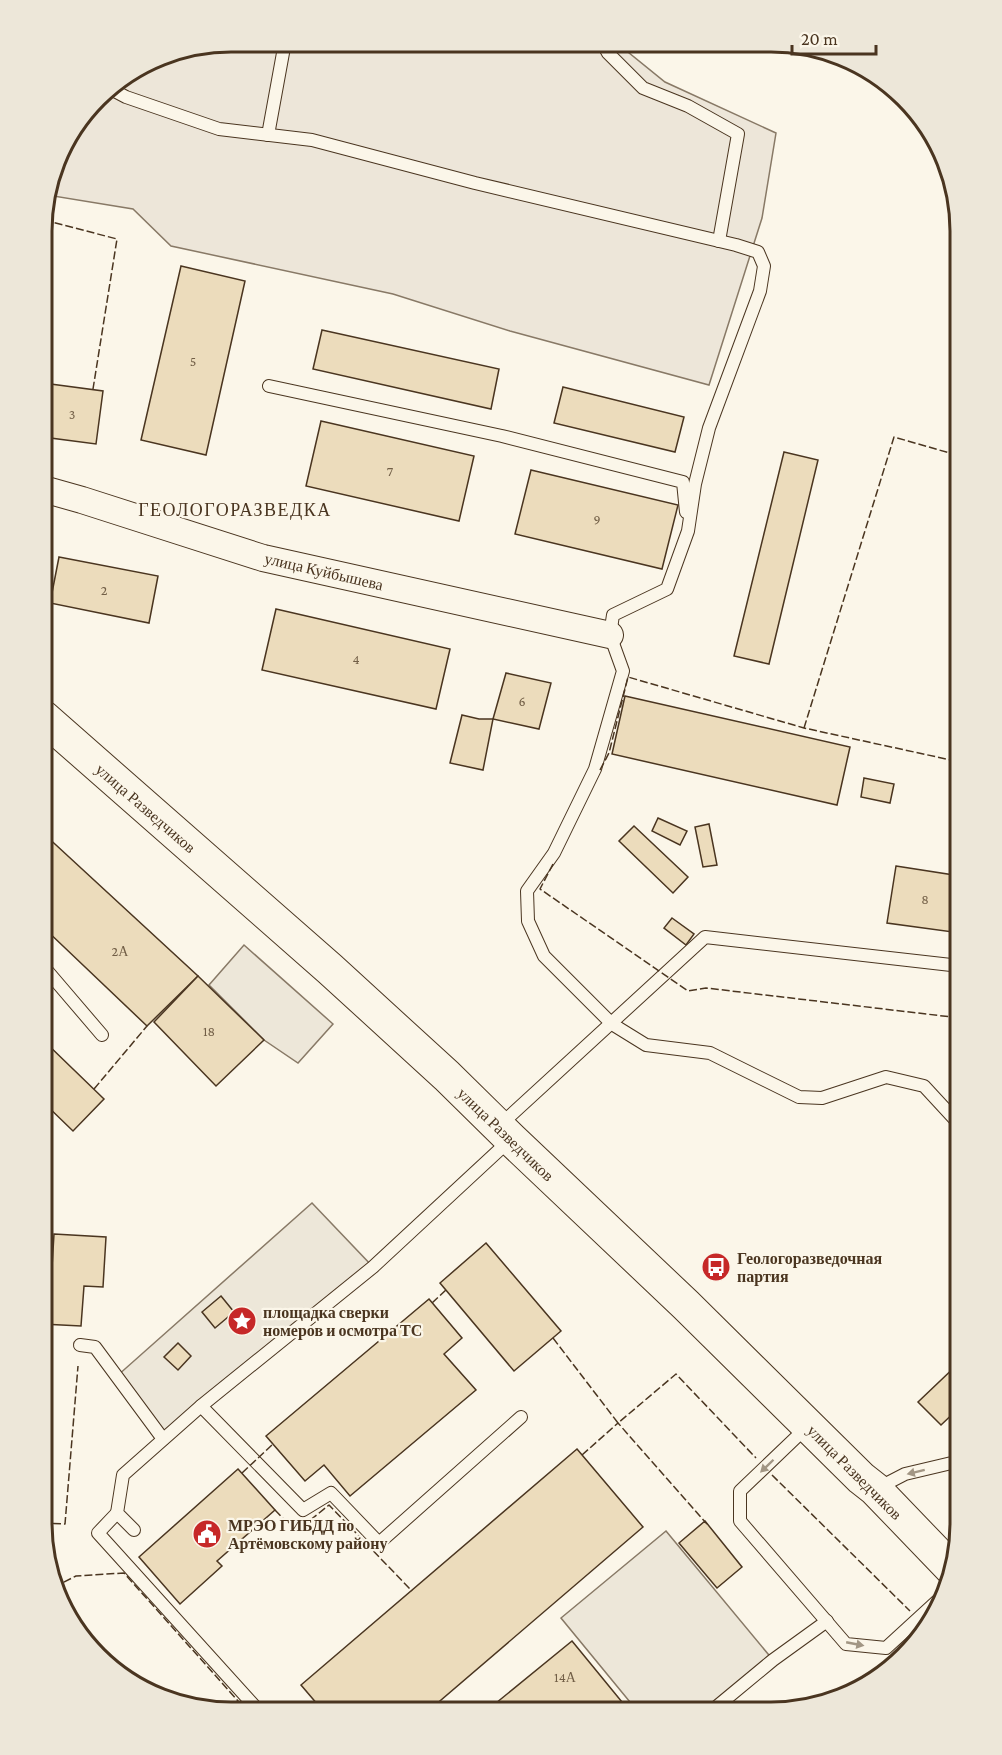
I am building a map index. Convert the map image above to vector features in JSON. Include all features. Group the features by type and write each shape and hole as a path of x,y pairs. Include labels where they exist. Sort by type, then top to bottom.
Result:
{"main road":[{"name":"улица Разведчиков","path":"53,726 330,969 447,1076 686,1305 861,1478 875,1489 945,1562"}],"street":[{"name":"улица Куйбышева","path":"53,492 263,558 610,634"}],"lane":[{"path":"268,135 283,53"},
{"path":"608,53 643,88 688,106 738,134 719,241"},
{"path":"119,93 219,129 312,140 475,183 758,252 764,266 760,291 709,428 695,484 688,531 667,589 613,615 610,634 623,671 595,769 554,853 527,891 528,921 544,956 612,1024 646,1045 710,1053 799,1097 822,1098 886,1077 924,1086 949,1113"},
{"path":"269,386 502,436 682,482 688,531"},
{"path":"250,1702 98,1533 117,1513 123,1475 201,1406 373,1267 612,1024 705,937 949,965"},
{"path":"53,978 102,1035"},
{"path":"80,1345 95,1347 164,1439"},
{"path":"201,1406 303,1510 331,1493 379,1543 521,1417"},
{"path":"809,1426 740,1491 740,1521 846,1644 886,1648 926,1612"},
{"path":"875,1489 905,1474 949,1464"},
{"path":"117,1513 134,1530"},
{"path":"722,1702 773,1660 827,1621"}],"shaded area":[{"path":"629,53 665,82 776,133 762,218 709,385 510,331 393,294 171,246 133,209 56,197 62,174 71,153 97,114 132,83 163,66 208,54"},
{"path":"244,945 333,1024 298,1063 264,1040 209,985"},
{"name":"площадка сверки номеров и осмотра ТС","path":"312,1203 373,1267 163,1439 117,1376"},
{"path":"666,1531 773,1660 722,1702 630,1702 561,1618"}],"building":[{"path":"181,266 245,281 206,455 141,440"},
{"path":"322,330 499,369 491,409 313,369"},
{"path":"53,384 103,391 96,444 53,438"},
{"path":"563,387 684,417 675,452 554,423"},
{"path":"321,421 474,456 459,521 306,486"},
{"path":"784,452 818,460 769,664 734,656"},
{"path":"531,470 678,505 662,569 515,534"},
{"path":"59,557 158,576 149,623 53,604 53,588"},
{"path":"276,609 450,649 436,709 262,670"},
{"path":"506,673 551,683 539,729 493,719"},
{"path":"625,696 850,747 837,805 612,754"},
{"path":"462,715 493,719 483,770 450,763"},
{"path":"864,778 894,784 890,803 861,797"},
{"path":"658,818 687,831 680,845 652,831"},
{"path":"709,824 717,865 703,867 695,827"},
{"path":"634,826 688,877 673,893 619,841"},
{"path":"53,842 198,976 147,1026 53,937"},
{"path":"896,866 950,874 949,932 887,923"},
{"path":"672,918 694,934 686,945 664,928"},
{"path":"198,976 264,1040 216,1086 154,1022"},
{"path":"53,1050 104,1099 73,1131 53,1112"},
{"path":"54,1234 106,1237 103,1287 84,1286 81,1326 53,1325"},
{"path":"486,1243 561,1331 514,1371 440,1283"},
{"path":"221,1296 234,1312 215,1328 202,1312"},
{"path":"429,1299 462,1338 444,1354 476,1390 350,1496 324,1465 305,1481 266,1436"},
{"path":"178,1343 191,1356 178,1370 164,1357"},
{"path":"949,1372 949,1417 941,1425 918,1402"},
{"path":"577,1449 643,1527 439,1702 315,1702 301,1685"},
{"name":"МРЭО ГИБДД по Артёмовскому району","path":"238,1469 275,1510 217,1561 222,1566 180,1604 139,1557"},
{"path":"705,1521 742,1567 717,1588 679,1543"},
{"path":"572,1641 622,1702 497,1702"}],"fence":[{"path":"53,222 117,239 93,389"},
{"path":"804,728 894,437 950,453"},
{"path":"600,770 609,753 628,677 804,728 950,760"},
{"path":"553,864 540,889 688,991 706,988 949,1017"},
{"path":"94,1089 147,1026"},
{"path":"432,1303 446,1290"},
{"path":"553,1338 618,1423 676,1374 756,1458"},
{"path":"53,1523 65,1524 78,1366"},
{"path":"582,1455 618,1423 707,1524"},
{"path":"242,1473 273,1444"},
{"path":"772,1475 910,1611"},
{"path":"275,1510 291,1527 308,1522 329,1505 412,1591"},
{"path":"63,1583 76,1576 124,1573 239,1702"}],"place":[{"name":"Геологоразведочная партия","path":"716,1267"},
{"name":"площадка сверки номеров и осмотра ТС","path":"242,1321"},
{"name":"МРЭО ГИБДД по Артёмовскому району","path":"207,1534"}],"district":[{"name":"ГЕОЛОГОРАЗВЕДКА","path":"235,510"}]}
